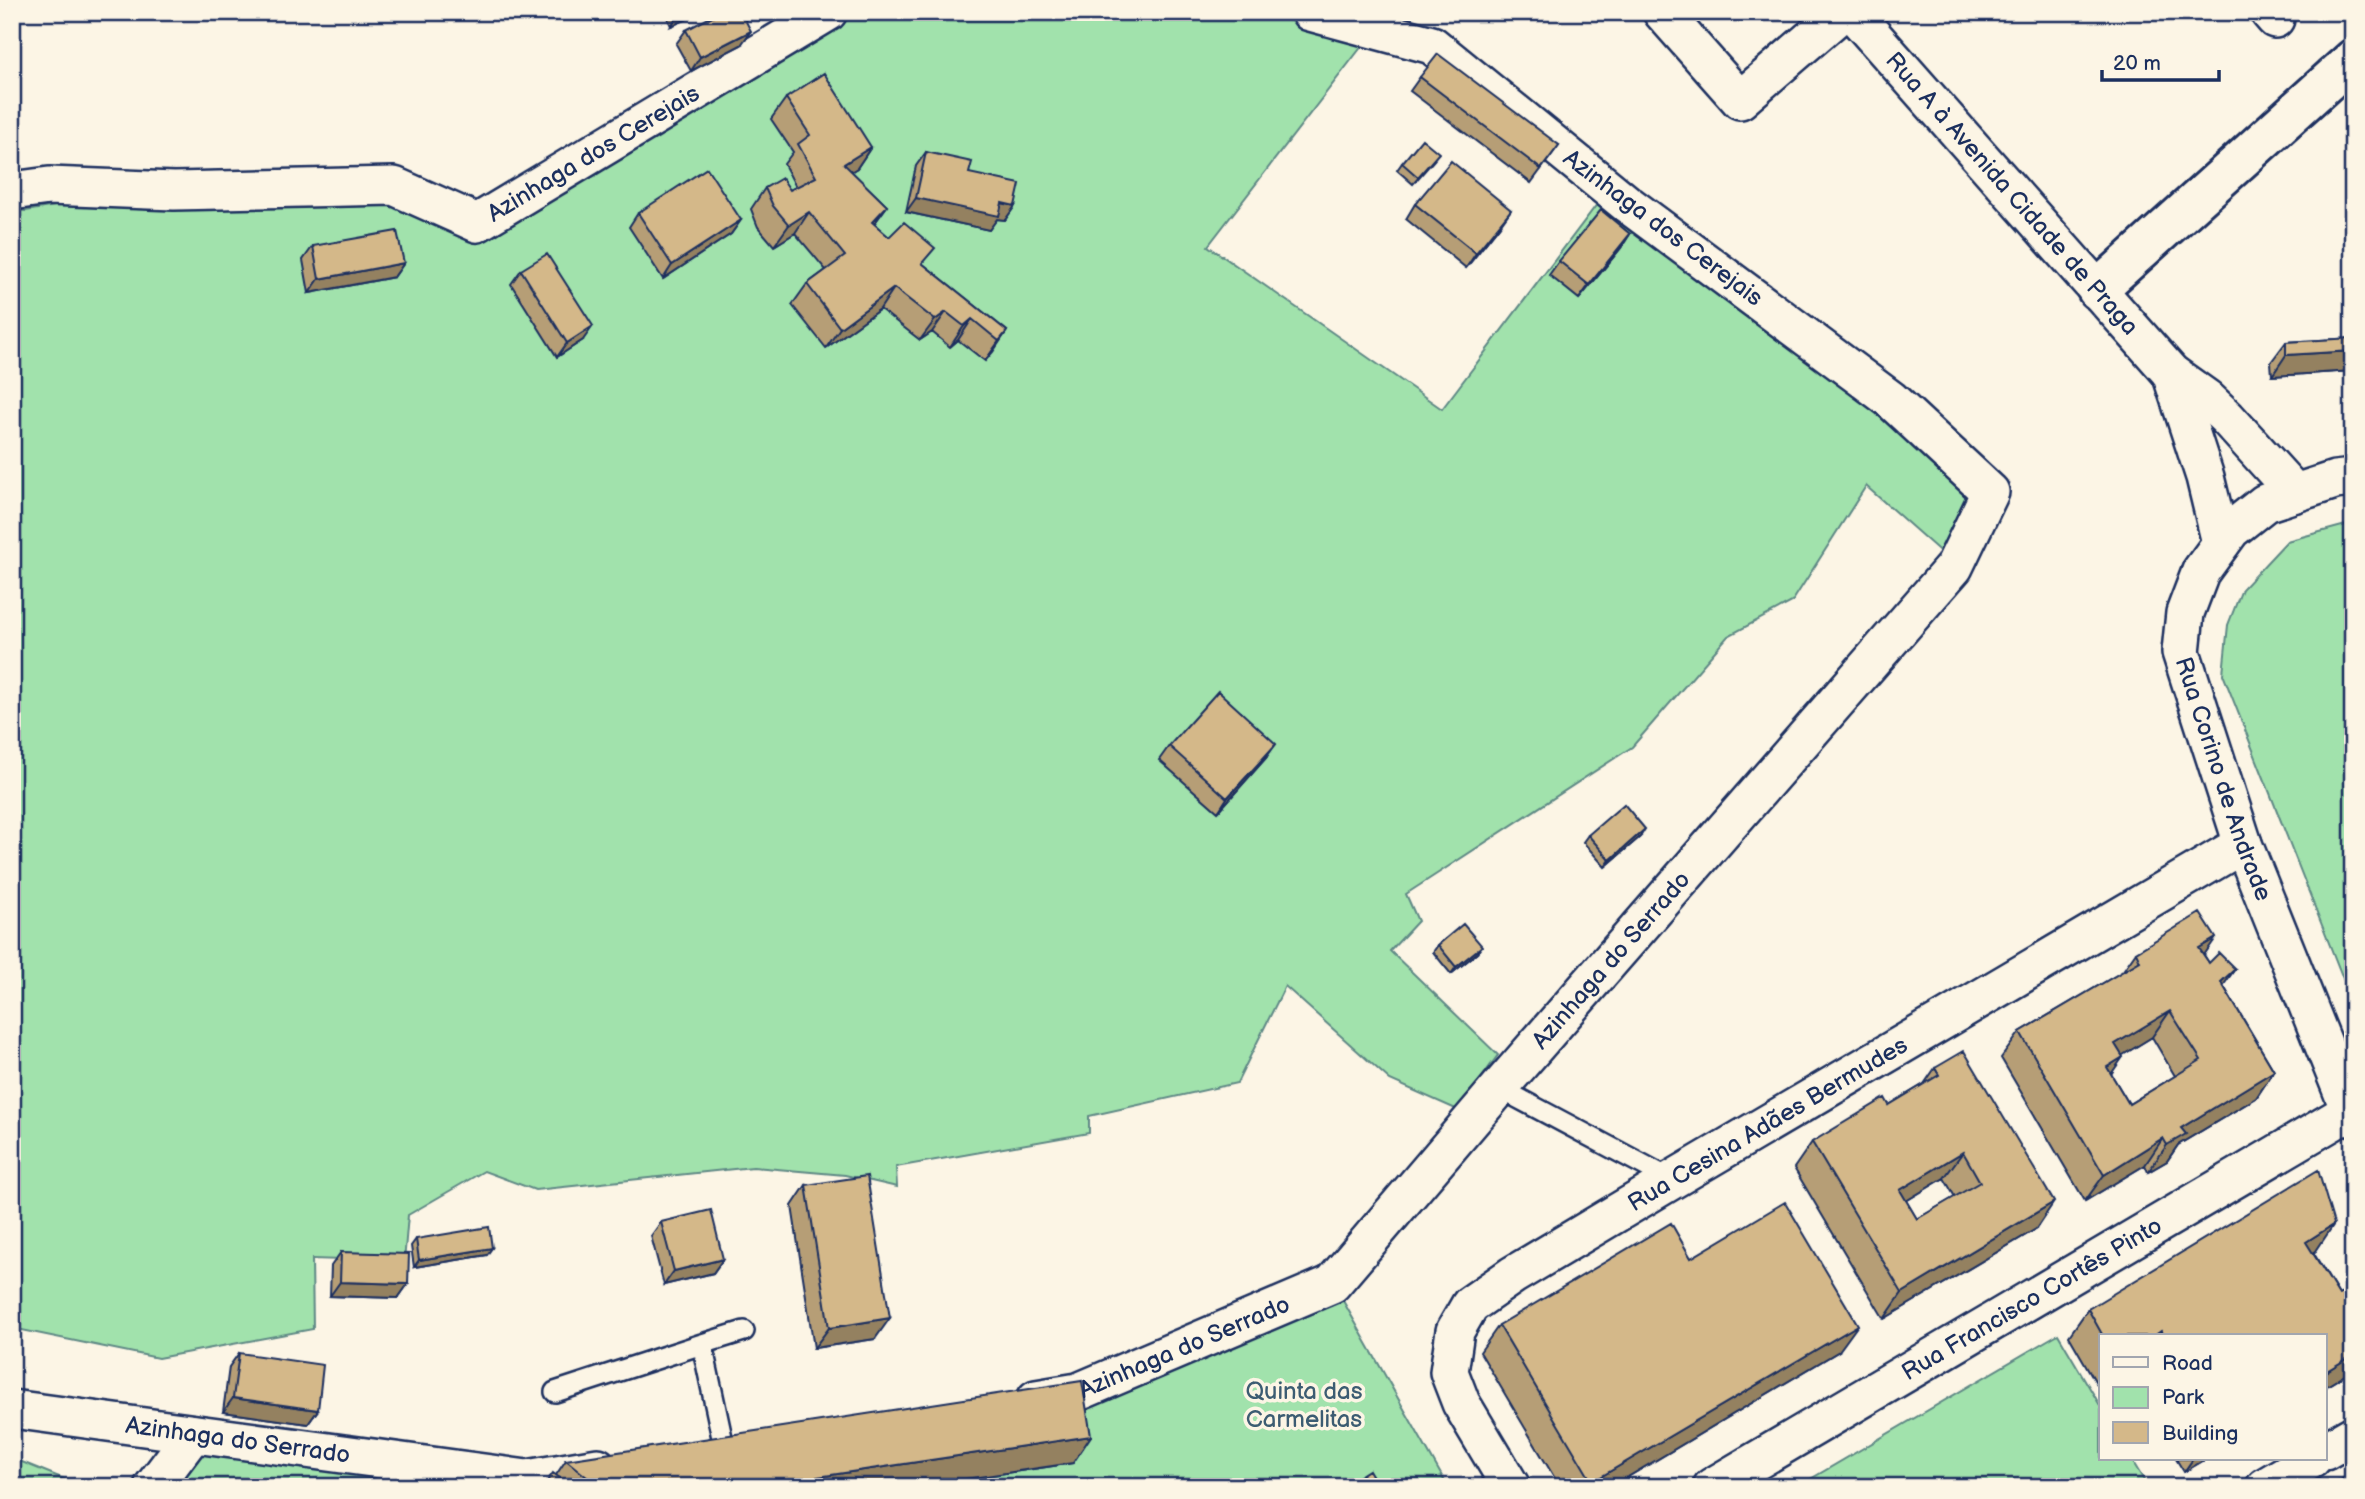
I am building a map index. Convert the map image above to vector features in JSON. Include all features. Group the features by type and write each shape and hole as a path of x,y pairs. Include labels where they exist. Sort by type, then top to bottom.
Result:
{"main road":[{"path":"2097,290 2353,59"}],"street":[{"name":"Azinhaga dos Cerejais","path":"12,191 49,186 174,191 394,186 477,223 828,12"},
{"name":"Azinhaga dos Cerejais","path":"1310,12 1432,45 1626,203 1889,399 1990,492"},
{"path":"1682,19 1740,100 1842,12"},
{"name":"Rua A à Avenida Cidade de Praga","path":"1852,12 2171,373"},
{"path":"2171,373 2206,398 2227,418 2295,493"},
{"path":"2171,373 2205,477 2221,543"},
{"name":"Rua Corino de Andrade","path":"2351,1115 2243,844 2181,652 2185,613 2201,571 2231,530 2265,503 2335,480 2353,478"},
{"name":"Azinhaga do Serrado","path":"997,1405 1079,1392 1332,1284 1499,1088 1954,567 1990,492"},
{"name":"Rua Cesina Adães Bermudes","path":"1511,1487 1461,1403 1449,1372 1455,1331 1471,1304 1672,1180 2243,844"},
{"name":"Rua Francisco Cortês Pinto","path":"1712,1487 2351,1115"},
{"name":"Azinhaga do Serrado","path":"12,1409 528,1484 632,1462"},
{"path":"153,1487 193,1434"},
{"path":"2326,1450 2353,1435"},
{"path":"685,1453 738,1444"},
{"path":"2264,1487 2310,1460"}],"lane":[{"path":"1499,1088 1672,1180"},
{"path":"555,1392 744,1331"},
{"path":"702,1344 738,1444"}],"green space":[{"path":"855,12 1264,12 1310,27 1369,37 1208,246 1442,409 1601,199 1768,324 1962,481 1971,506 1945,556 1866,486 1792,602 1728,636 1632,747 1406,894 1418,921 1390,951 1498,1055 1458,1110 1390,1080 1285,986 1237,1083 1089,1116 1089,1133 896,1167 897,1187 845,1175 753,1167 535,1190 484,1171 408,1215 404,1262 312,1259 313,1329 158,1358 12,1328 12,210 26,211 84,201 385,203 483,239"},
{"path":"2353,523 2353,1004 2223,674 2228,625 2242,589 2287,541"},
{"name":"Quinta das Carmelitas","path":"1342,1299 1448,1487 547,1487 1129,1387"},
{"path":"2058,1334 2099,1404 2099,1460 2132,1460 2148,1487 1797,1487"},
{"path":"200,1452 462,1487 174,1487"},
{"path":"12,1458 69,1481 64,1487 12,1487"}],"building":[{"path":"720,12 741,12 751,31 700,57 686,30"},
{"path":"1438,54 1559,145 1541,169 1420,77"},
{"path":"824,73 871,147 844,164 887,206 872,222 889,237 904,222 935,248 922,263 1007,331 999,341 972,319 964,326 946,312 935,320 894,288 840,328 807,284 845,256 809,212 789,225 773,206 765,188 782,178 790,190 816,177 798,144 810,135 786,98"},
{"path":"1422,139 1439,153 1418,177 1402,163"},
{"path":"926,152 972,162 969,173 1020,184 1015,206 1002,203 999,216 916,198"},
{"path":"1451,161 1511,210 1476,253 1415,204"},
{"path":"707,168 741,220 672,265 638,213"},
{"path":"1601,210 1630,234 1589,285 1559,261"},
{"path":"397,231 404,263 319,279 313,246"},
{"path":"547,254 593,326 567,343 521,270"},
{"path":"2353,338 2353,351 2286,355 2286,342"},
{"path":"1218,691 1276,744 1227,798 1169,746"},
{"path":"1624,804 1645,829 1610,860 1588,835"},
{"path":"2200,913 2216,938 2199,948 2209,963 2219,953 2235,969 2221,982 2274,1071 2181,1128 2186,1134 2167,1145 2163,1138 2104,1175 2020,1032 2140,961 2136,952","holes":["2170,1011 2201,1060 2129,1104 2107,1067 2123,1057 2115,1044"]},
{"path":"1463,924 1482,946 1456,967 1438,945"},
{"path":"1964,1051 2054,1202 1902,1293 1812,1142 1885,1098 1889,1105 1939,1075 1935,1068","holes":["1963,1152 1980,1182 1917,1219 1900,1190"]},
{"path":"2318,1170 2334,1224 2306,1242 2339,1295 2353,1287 2353,1355 2326,1371 2326,1334 2163,1334 2161,1331 2157,1334 2102,1334 2088,1309"},
{"path":"867,1176 890,1318 829,1328 806,1185"},
{"path":"1785,1202 1858,1325 1592,1482 1499,1325 1671,1223 1691,1258"},
{"path":"711,1210 723,1259 674,1271 661,1222"},
{"path":"489,1227 492,1248 419,1260 416,1239"},
{"path":"341,1252 409,1254 408,1284 340,1282"},
{"path":"239,1353 323,1365 318,1410 233,1398"},
{"path":"1082,1381 1091,1436 750,1487 599,1487 566,1460"},
{"path":"1369,1470 1379,1487 1342,1487"},
{"path":"2353,1472 2353,1487 2329,1487"},
{"path":"553,1473 572,1487 543,1487"}]}
